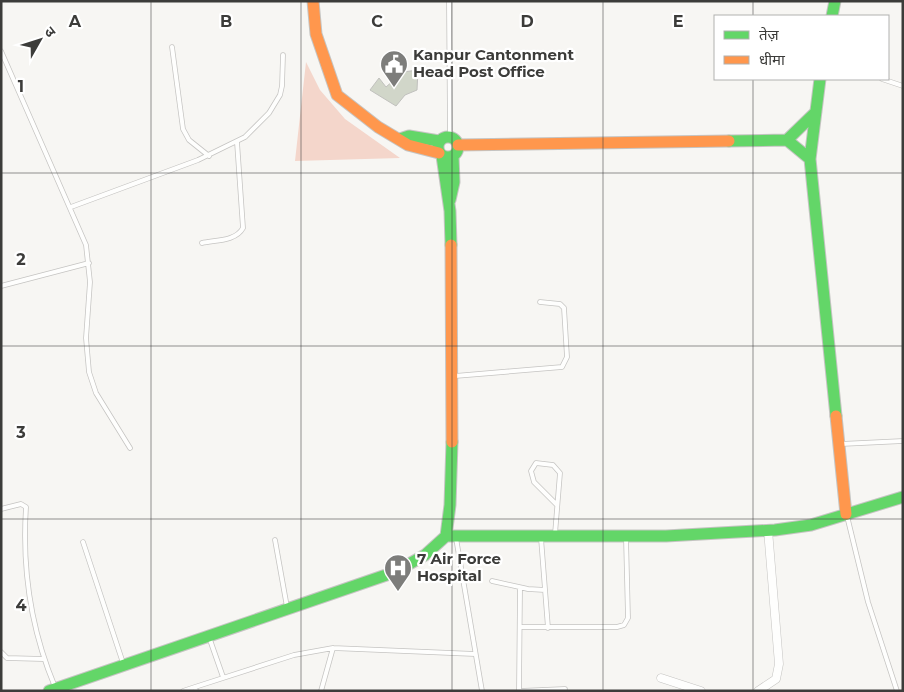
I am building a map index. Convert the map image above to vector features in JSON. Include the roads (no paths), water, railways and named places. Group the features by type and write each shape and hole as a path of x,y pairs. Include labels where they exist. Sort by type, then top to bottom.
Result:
{"street":[{"path":"313,1 316,34 337,96 378,126 400,139 409,136 447,148 786,140 810,159"},
{"path":"832,15 835,1"},
{"path":"820,80 810,159 846,514"},
{"path":"786,140 816,112"},
{"path":"447,148 454,413 450,506 451,536"},
{"path":"52,690 394,572 425,555 451,536 626,536 768,530 811,526 903,497"},
{"path":"758,691 776,679 779,664 768,530"},
{"path":"661,678 702,691"}],"lane":[{"path":"447,148 449,1"},
{"path":"172,47 184,133 189,140 208,156"},
{"path":"1,51 71,207 86,245 90,282 86,338 89,372 101,401 130,448"},
{"path":"71,207 208,156 237,142 263,121 275,105 282,86 283,56"},
{"path":"885,80 903,86"},
{"path":"202,243 230,238 241,232 243,228 237,142"},
{"path":"1,286 89,262"},
{"path":"452,377 562,367 568,357 564,308 560,304 540,302"},
{"path":"839,444 903,441"},
{"path":"555,536 557,505 561,484 558,470 553,465 536,463 530,471 532,478 557,505"},
{"path":"1,509 21,504 26,506 24,544 32,615 52,690"},
{"path":"846,514 868,602 897,691"},
{"path":"451,536 482,691"},
{"path":"541,536 548,628"},
{"path":"520,627 617,627 624,625 628,618 626,536"},
{"path":"275,540 288,608"},
{"path":"83,542 123,665"},
{"path":"492,581 520,588 545,590"},
{"path":"520,588 518,691 565,689"},
{"path":"209,635 223,677"},
{"path":"183,691 196,689 223,677 294,655 333,648 476,654"},
{"path":"321,691 333,648"},
{"path":"1,652 7,658 43,659"}],"place":[{"name":"Kanpur Cantonment Head Post Office","path":"394,88"},
{"name":"7 Air Force Hospital","path":"398,592"}]}
